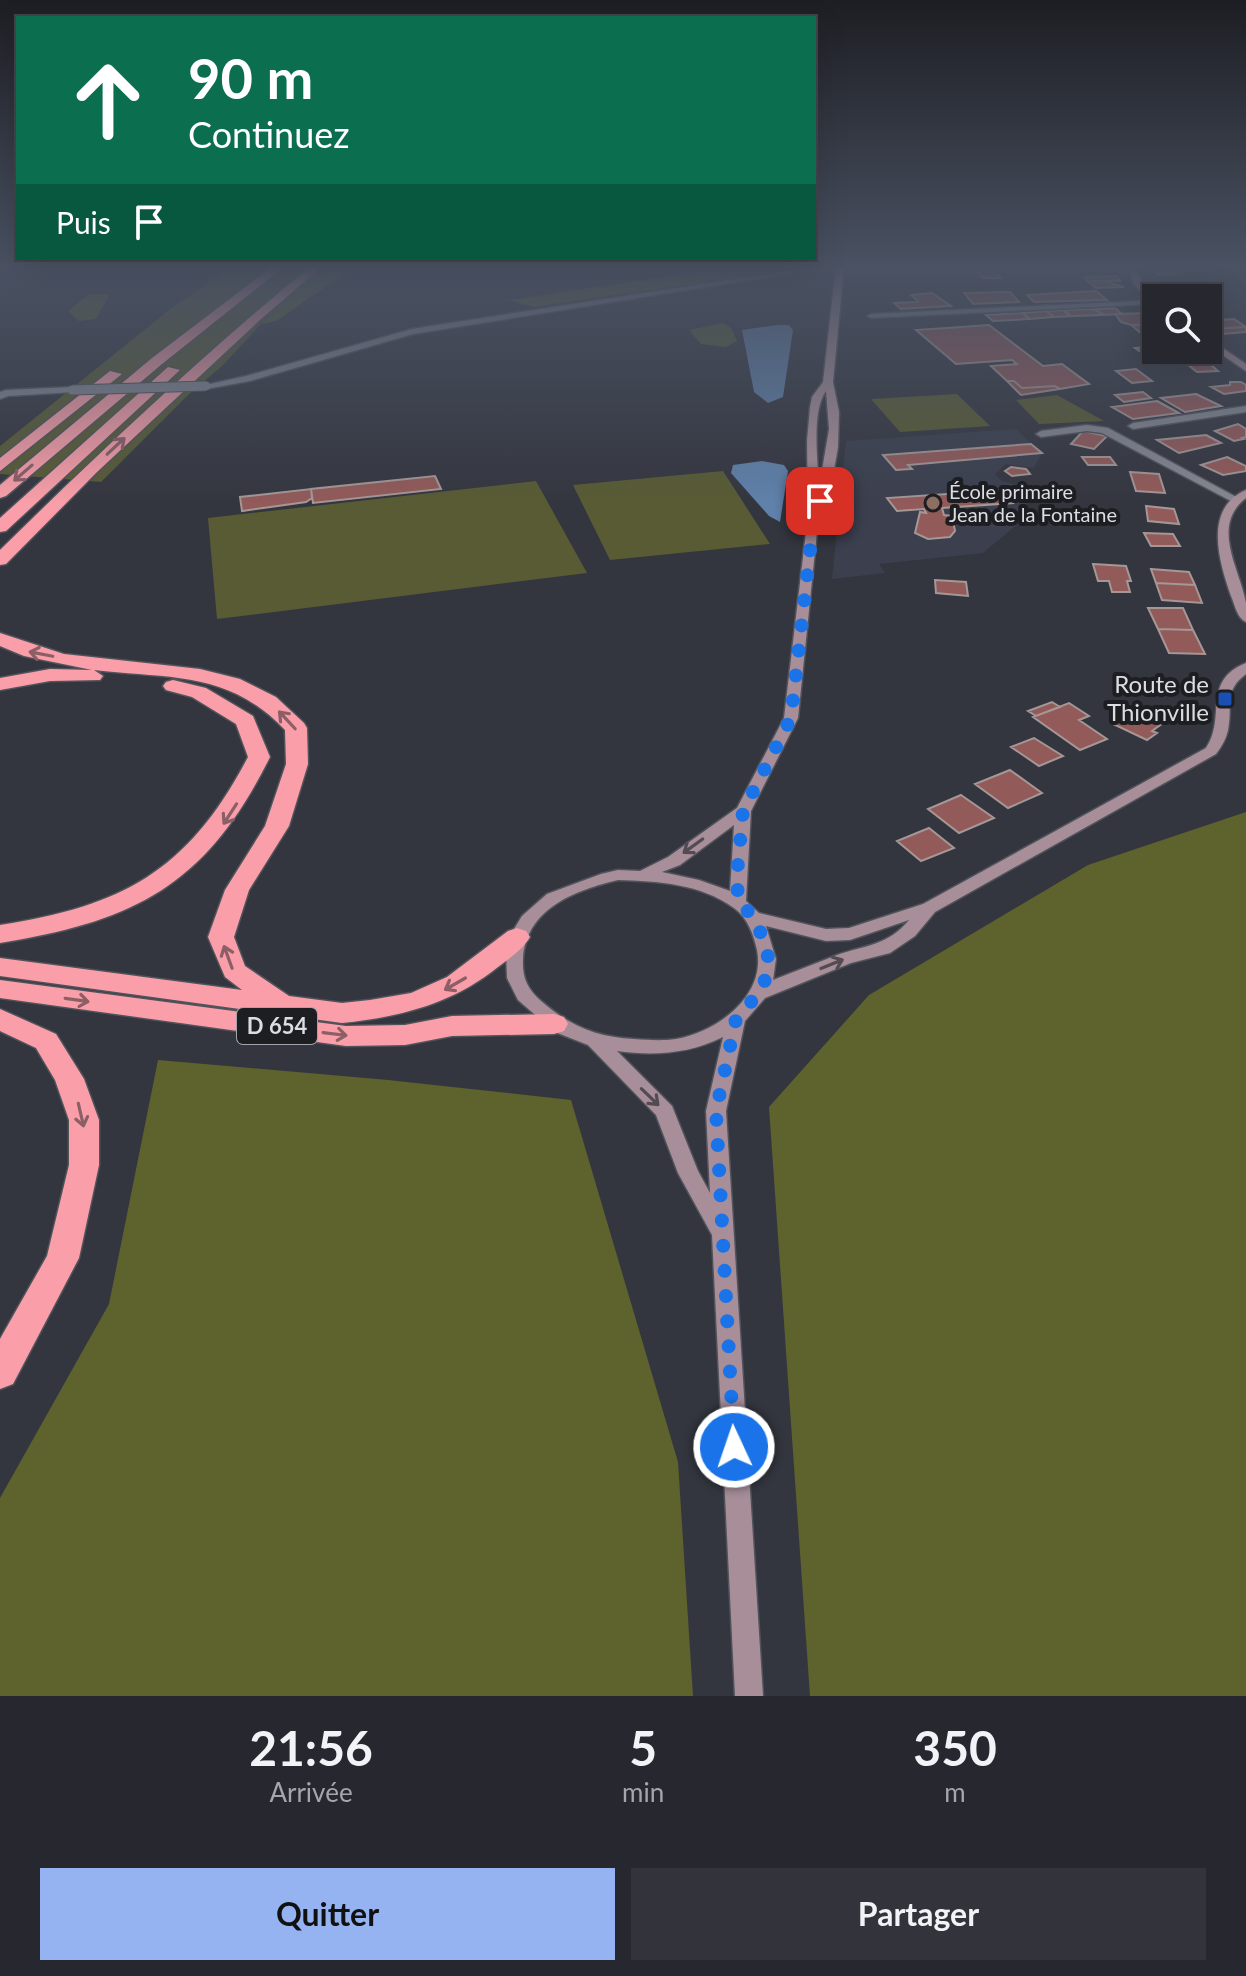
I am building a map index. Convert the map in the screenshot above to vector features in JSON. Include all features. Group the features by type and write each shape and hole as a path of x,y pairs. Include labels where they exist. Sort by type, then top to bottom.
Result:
{"highway":[{"path":"0,493 178,345"},
{"path":"0,527 205,345"},
{"path":"0,560 90,470 225,345"},
{"path":"0,466 125,366"},
{"path":"0,575 90,470"},
{"path":"0,639 20,650 65,659 221,680 266,699 296,728 297,764 277,826 237,890 221,937 234,971 285,1007"},
{"path":"0,684 50,675 128,677 199,692 245,721 259,757 244,792 222,826 182,868 125,902 52,928 0,934"},
{"name":"D 654","path":"0,967 342,1013 395,1009 430,998 484,967 517,937"},
{"name":"D 654","path":"0,989 346,1036 405,1035 452,1026 554,1024"},
{"path":"0,1019 46,1041 69,1079 84,1120 84,1165 63,1258 0,1373"}],"main road":[{"path":"814,515 827,486 831,450 833,395 828,382 831,345"},
{"path":"1222,351 1246,368"},
{"path":"738,902 737,874 743,811 791,718 814,515 812,441 817,397 828,382"},
{"path":"812,441 824,443 831,450"},
{"path":"1240,496 1222,518 1222,542 1245,613"},
{"path":"755,918 826,935 850,934 929,908 1211,751 1223,732 1225,690 1229,680 1246,667"},
{"path":"640,876 674,861 743,811"},
{"path":"618,875 670,876 738,902 755,918 768,953 766,978 759,993 736,1019 719,1031 678,1046 642,1047 595,1041 554,1024 521,992 513,967 517,937 527,919 552,897 582,883 618,875"},
{"path":"759,993 846,958 884,949 909,932 929,908"},
{"path":"736,1019 716,1111 749,1696"},
{"path":"595,1041 665,1111 688,1173 721,1230"}],"street":[{"path":"0,396 6,393 206,386 247,379 366,345"},
{"path":"1133,426 1246,409"},
{"path":"1041,434 1087,428 1104,430 1240,496"}],"shaded area":[{"name":"École primaire Jean de la Fontaine","path":"1016,429 1042,453 1034,468 1006,464 995,474 1002,481 1029,488 1025,518 983,553 879,564 885,573 832,579 846,441"}],"green space":[{"path":"126,345 241,345 101,482 0,474 0,446"},
{"path":"957,394 990,426 900,432 871,399"},
{"path":"1057,395 1104,421 1039,424 1016,400"},
{"path":"723,471 770,544 610,560 573,485"},
{"path":"536,481 587,573 217,619 208,518"},
{"path":"1246,812 1246,1696 810,1696 769,1107 869,995 1088,865"},
{"path":"158,1060 571,1100 678,1462 693,1696 0,1696 0,1498 109,1304"}],"water":[{"path":"745,345 791,345 783,397 768,403 754,392"},
{"path":"762,461 784,465 788,471 780,522 769,516 731,473 733,465"}],"building":[{"path":"934,345 1016,345 1043,366 1062,364 1089,384 1060,389 1055,386 1022,388 1014,381 1007,381 991,366 1017,364 1012,360 956,364"},
{"path":"1187,364 1210,364 1218,371 1197,372"},
{"path":"1136,369 1152,381 1132,383 1116,371"},
{"path":"1007,381 1014,381 1022,388 1055,386 1060,389 1021,395"},
{"path":"1230,382 1241,382 1246,385 1246,391 1224,394 1211,387 1230,385"},
{"path":"1143,392 1151,398 1124,402 1115,395"},
{"path":"1196,394 1221,406 1185,412 1161,398"},
{"path":"1157,401 1179,413 1133,419 1112,407"},
{"path":"1238,424 1246,429 1244,439 1234,441 1215,431"},
{"path":"1083,431 1107,436 1094,449 1071,444"},
{"path":"1206,435 1221,443 1179,453 1157,440"},
{"path":"1031,444 1042,453 908,465 912,469 896,470 883,455"},
{"path":"1082,457 1110,457 1116,465 1088,465"},
{"path":"1227,457 1246,466 1246,471 1223,475 1201,465"},
{"path":"1011,467 1026,469 1030,474 1012,476 1005,471"},
{"path":"1130,472 1159,474 1165,493 1136,491"},
{"path":"435,476 441,489 313,503 311,489"},
{"path":"311,489 312,498 306,502 242,511 240,497"},
{"path":"1006,490 1013,503 942,508 944,515 952,516 955,531 950,537 928,539 915,533 920,512 926,513 924,509 897,511 887,498"},
{"path":"1146,506 1174,509 1179,524 1148,521"},
{"path":"1144,533 1173,534 1180,546 1151,546"},
{"path":"1093,564 1126,566 1131,581 1127,581 1130,592 1112,592 1109,581 1098,581"},
{"path":"1151,569 1189,572 1195,585 1156,583"},
{"path":"935,580 966,582 968,596 936,593"},
{"path":"1156,583 1195,585 1202,603 1162,600"},
{"path":"1148,608 1183,608 1193,630 1158,629"},
{"path":"1158,629 1193,630 1205,654 1169,653"},
{"path":"1052,702 1060,707 1036,716 1028,711"},
{"path":"1069,703 1089,716 1079,720 1107,739 1080,750 1033,717"},
{"path":"1139,709 1166,721 1152,731 1157,733 1147,740 1113,724"},
{"path":"1034,738 1063,756 1039,766 1011,747"},
{"path":"1010,770 1042,793 1008,808 975,784"},
{"path":"961,795 994,818 959,833 928,809"},
{"path":"929,828 954,848 921,861 897,841"}],"place":[{"name":"École primaire Jean de la Fontaine","path":"933,503"},
{"name":"Route de Thionville","path":"1225,699"}],"route":[{"path":"734,1447 716,1111 736,1019 759,993 766,978 768,953 755,918 738,902 737,874 743,811 791,718 814,515 820,501"}]}
